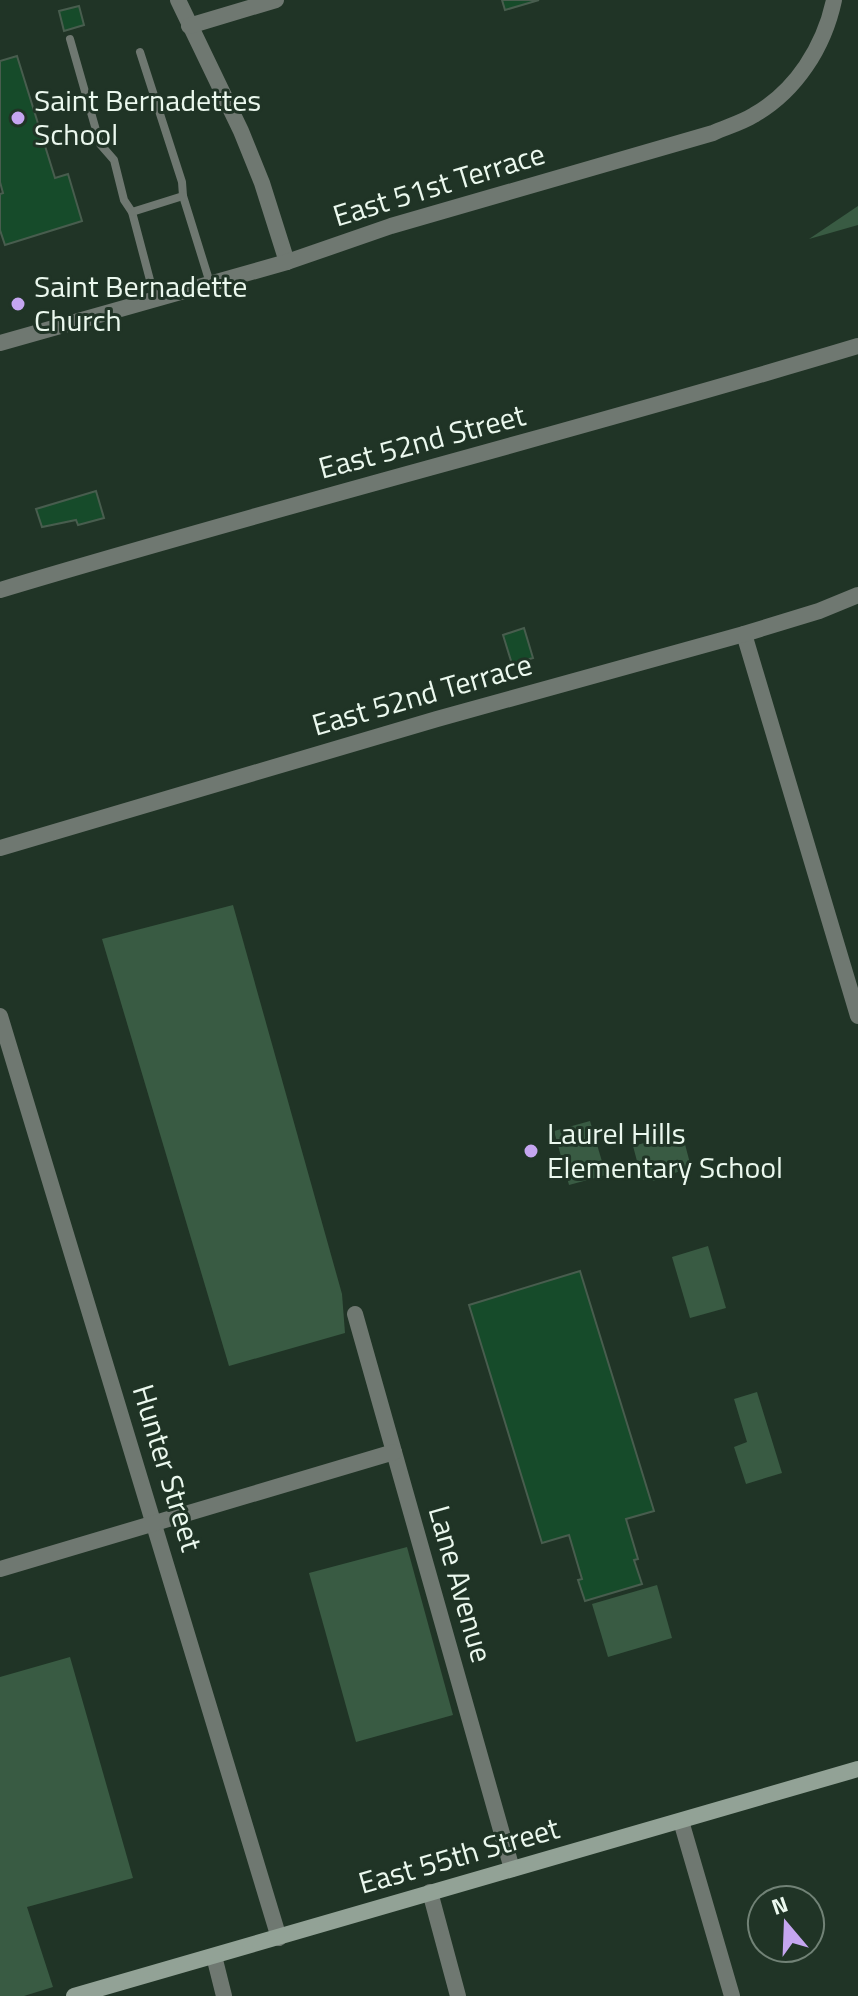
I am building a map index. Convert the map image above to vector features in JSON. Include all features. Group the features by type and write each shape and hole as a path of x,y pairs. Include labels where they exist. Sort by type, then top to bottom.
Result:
{"street":[{"path":"178,0 241,131 262,183 287,262"},
{"path":"189,26 276,0"},
{"name":"East 51st Terrace","path":"1,338 287,262 391,226 713,133 754,115 789,88 815,52 834,0"},
{"name":"East 52nd Street","path":"0,590 858,346"},
{"name":"East 52nd Terrace","path":"0,848 437,719 744,634 819,611 858,595"},
{"path":"744,634 858,1016"},
{"name":"Hunter Street","path":"0,1016 279,1938"},
{"name":"Lane Avenue","path":"355,1314 512,1869"},
{"path":"0,1569 394,1452"},
{"name":"East 55th Street","path":"74,1996 858,1769"},
{"path":"681,1821 732,1996"},
{"path":"430,1892 458,1996"},
{"path":"214,1956 224,1996"}],"lane":[{"path":"70,39 100,144 114,160 124,200 132,212 155,299"},
{"path":"140,52 182,182 183,196 210,283"},
{"path":"132,212 183,196"}],"green space":[{"path":"858,206 858,225 809,239"},
{"path":"233,905 342,1294 345,1333 229,1366 102,939"},
{"path":"590,1121 606,1175 569,1185 554,1131"},
{"path":"682,1133 691,1167 653,1181 651,1178 642,1180 633,1146"},
{"path":"708,1246 726,1308 690,1318 672,1257"},
{"path":"757,1392 782,1473 746,1484 734,1447 747,1442 734,1399"},
{"path":"407,1547 453,1715 356,1742 309,1573"},
{"path":"657,1585 672,1638 608,1657 592,1604"},
{"path":"70,1657 133,1878 27,1907 53,1987 24,1996 0,1996 0,1677"}],"building":[{"path":"502,0 539,0 505,10"},
{"path":"79,6 84,25 64,31 59,11"},
{"name":"Saint Bernadettes School","path":"17,56 55,178 68,174 82,221 5,245 0,230 0,194 3,193 0,182 0,61"},
{"path":"96,491 104,518 78,525 76,520 42,527 36,509"},
{"path":"524,628 533,658 512,664 503,635"},
{"path":"580,1271 654,1511 626,1519 642,1584 585,1601 569,1535 542,1543 469,1305"}],"place":[{"name":"Saint Bernadettes School","path":"18,118"},
{"name":"Saint Bernadette Church","path":"18,304"},
{"name":"Laurel Hills Elementary School","path":"531,1151"}]}
